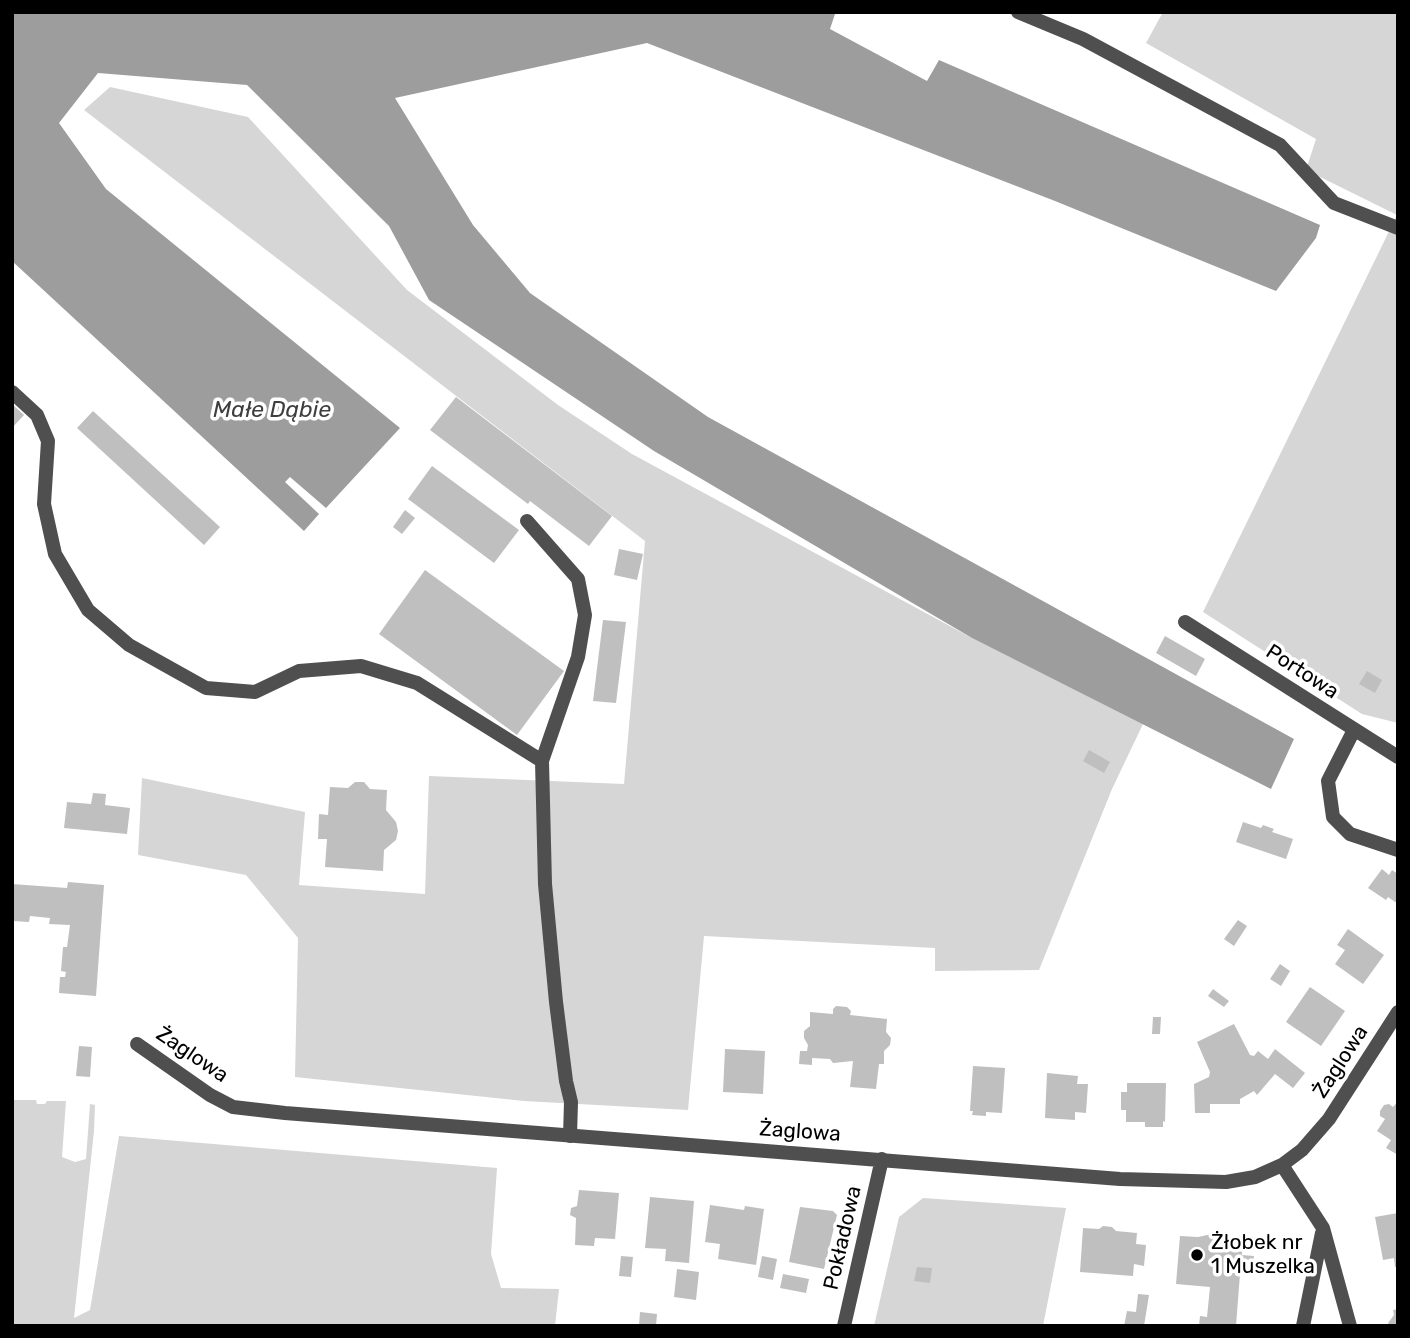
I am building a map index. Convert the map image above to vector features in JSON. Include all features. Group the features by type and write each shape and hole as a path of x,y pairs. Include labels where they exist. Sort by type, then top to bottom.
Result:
{"street":[{"path":"1022,13 1083,38 1280,145 1334,203 1398,228"},
{"path":"12,392 37,415 48,441 44,504 55,554 88,611 129,645 206,688 254,692 299,671 362,666 416,682 542,761"},
{"path":"527,521 578,579 585,615 578,657 542,761 545,884 556,1002 571,1102 570,1136"},
{"name":"Portowa","path":"1185,622 1398,757"},
{"path":"1354,730 1328,781 1333,817 1350,834 1398,850"},
{"name":"Żaglowa","path":"137,1044 210,1095 233,1107 1120,1179 1226,1182 1255,1177 1282,1165 1302,1150 1323,1127 1398,1012"},
{"name":"Pokładowa","path":"844,1326 882,1159"},
{"path":"1282,1165 1323,1228 1350,1326"},
{"path":"1303,1326 1323,1228"}],"shaded area":[{"path":"1163,12 1398,12 1398,723 1362,714 1203,612 1397,215 1306,170 1316,139 1146,43"},
{"path":"110,87 248,117 407,290 558,405 632,454 972,638 1143,724 1112,789 1039,970 935,971 935,948 704,936 688,1110 524,1101 295,1077 298,938 246,875 138,855 142,778 305,812 299,885 425,894 429,776 624,784 645,541 84,110"},
{"path":"12,1100 36,1100 37,1104 66,1101 62,1157 75,1162 86,1159 90,1104 95,1105 74,1318 90,1310 119,1136 497,1168 491,1254 501,1288 559,1289 555,1326 12,1326"},
{"path":"923,1198 1066,1208 1043,1326 874,1326 899,1217"}],"water":[{"name":"Małe Dąbie","path":"12,12 833,12 835,14 830,29 927,81 939,60 1320,225 1316,238 1276,291 1055,201 647,43 395,98 473,225 530,293 708,417 1294,739 1271,789 972,638 654,451 429,300 389,226 247,85 98,73 59,123 106,189 400,428 326,508 290,477 285,482 319,514 304,531 12,261"}],"building":[{"path":"456,397 612,516 589,546 430,430"},
{"path":"12,404 24,415 12,428"},
{"path":"93,411 220,527 204,545 77,428"},
{"path":"432,466 519,530 494,563 408,499"},
{"path":"405,510 415,518 402,534 393,527"},
{"path":"619,549 643,554 637,580 614,575"},
{"path":"425,570 564,671 517,735 379,634"},
{"path":"603,620 626,622 616,703 593,701"},
{"path":"1165,636 1205,659 1196,676 1156,653"},
{"path":"1367,671 1382,680 1375,693 1359,684"},
{"path":"1089,750 1110,762 1104,773 1083,761"},
{"path":"355,782 364,782 370,789 387,790 386,810 396,822 398,831 396,840 384,850 383,871 325,867 327,839 318,839 319,814 328,815 330,787 348,788"},
{"path":"93,793 106,794 105,805 130,808 127,834 64,828 67,802 91,804"},
{"path":"1243,822 1261,828 1263,825 1274,829 1272,832 1293,839 1286,859 1236,842"},
{"path":"1382,869 1389,875 1392,870 1398,874 1398,904 1388,897 1386,900 1368,888"},
{"path":"68,882 104,885 96,996 59,993 60,977 65,977 66,972 61,971 63,947 67,947 70,925 49,924 50,918 30,916 29,922 12,921 12,884 67,888"},
{"path":"1238,920 1247,926 1234,946 1224,939"},
{"path":"1348,929 1384,955 1363,984 1335,964 1345,950 1337,945"},
{"path":"1280,964 1290,971 1281,986 1270,979"},
{"path":"1310,987 1345,1011 1321,1046 1286,1022"},
{"path":"1213,989 1229,1001 1224,1007 1208,996"},
{"path":"836,1006 847,1007 851,1011 850,1015 887,1019 886,1032 891,1038 890,1045 884,1051 884,1064 879,1064 876,1089 850,1087 853,1061 833,1063 830,1059 812,1058 812,1065 799,1064 800,1051 807,1051 804,1031 810,1026 810,1012 833,1014"},
{"path":"1153,1017 1161,1017 1160,1034 1152,1034"},
{"path":"1234,1024 1250,1055 1254,1056 1258,1051 1268,1059 1275,1049 1305,1073 1293,1088 1275,1074 1257,1095 1254,1091 1240,1099 1240,1104 1210,1104 1210,1113 1195,1113 1194,1084 1209,1077 1210,1072 1197,1042"},
{"path":"79,1046 92,1047 90,1077 76,1076"},
{"path":"725,1049 765,1051 763,1094 723,1092"},
{"path":"973,1066 1005,1068 1002,1113 972,1115"},
{"path":"1047,1073 1078,1076 1077,1084 1088,1084 1086,1113 1075,1112 1075,1120 1045,1118"},
{"path":"1127,1083 1166,1083 1163,1127 1145,1127 1145,1122 1126,1122 1126,1110 1121,1110 1121,1092 1127,1092"},
{"path":"1398,1101 1398,1155 1386,1148 1391,1140 1377,1131 1385,1119 1380,1116 1384,1105 1393,1107"},
{"path":"579,1190 619,1193 615,1239 595,1238 594,1246 575,1245 576,1218 570,1215 571,1208 577,1206"},
{"path":"650,1197 694,1201 689,1263 665,1261 666,1249 645,1248"},
{"path":"710,1205 744,1210 745,1206 764,1209 756,1265 718,1259 720,1244 705,1242"},
{"path":"800,1207 833,1211 837,1215 824,1269 789,1262"},
{"path":"1398,1213 1398,1267 1395,1267 1394,1258 1383,1260 1375,1217"},
{"path":"1103,1226 1112,1227 1116,1231 1137,1233 1136,1244 1146,1245 1144,1266 1134,1264 1133,1276 1080,1272 1083,1228 1099,1229"},
{"path":"1212,1234 1225,1240 1243,1241 1242,1255 1254,1256 1252,1275 1240,1274 1236,1326 1199,1326 1200,1316 1207,1317 1210,1287 1176,1284 1180,1236 1198,1237"},
{"path":"621,1256 633,1257 631,1277 619,1276"},
{"path":"762,1256 777,1259 773,1280 758,1277"},
{"path":"917,1267 932,1268 930,1283 914,1281"},
{"path":"677,1269 699,1272 696,1300 674,1297"},
{"path":"783,1274 809,1279 806,1293 780,1288"},
{"path":"1138,1294 1149,1295 1144,1326 1124,1326 1127,1311 1136,1312"},
{"path":"1398,1309 1398,1326 1391,1326 1388,1323 1394,1315 1393,1310"},
{"path":"640,1312 657,1314 656,1326 639,1326"}],"place":[{"name":"Żłobek nr 1 Muszelka","path":"1197,1255"}]}
